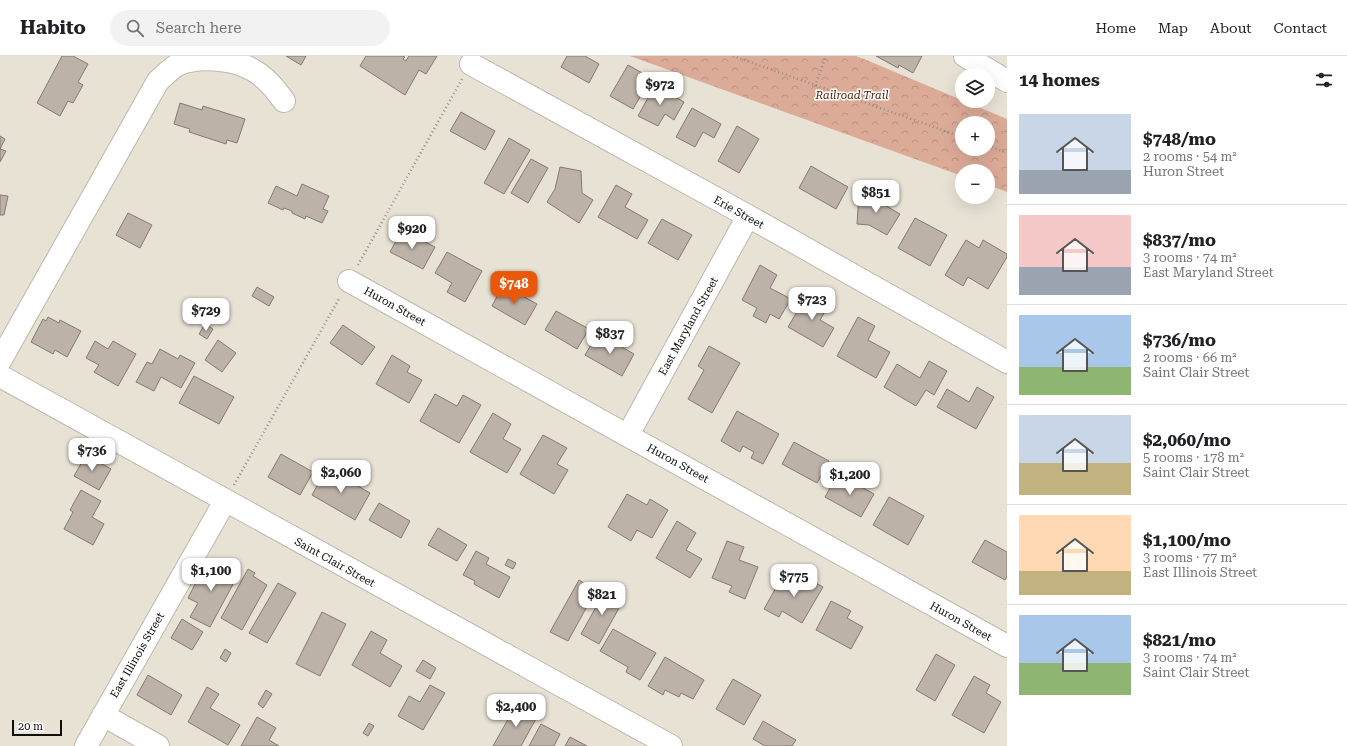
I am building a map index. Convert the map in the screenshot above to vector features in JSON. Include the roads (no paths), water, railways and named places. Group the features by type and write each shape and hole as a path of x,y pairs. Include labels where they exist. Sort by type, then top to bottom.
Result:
{"street":[{"path":"965,56 1007,81"},
{"path":"0,362 158,81 178,64 201,57 224,59 251,68 270,84 284,101"},
{"name":"Erie Street","path":"471,64 748,216 1007,362"},
{"name":"East Maryland Street","path":"628,435 748,216"},
{"name":"Huron Street","path":"349,281 1007,646"},
{"name":"Saint Clair Street","path":"0,376 671,746"},
{"name":"East Illinois Street","path":"86,746 225,501"},
{"path":"103,715 158,746"}],"park label":[{"name":"Railroad Trail","path":"852,95"}]}
